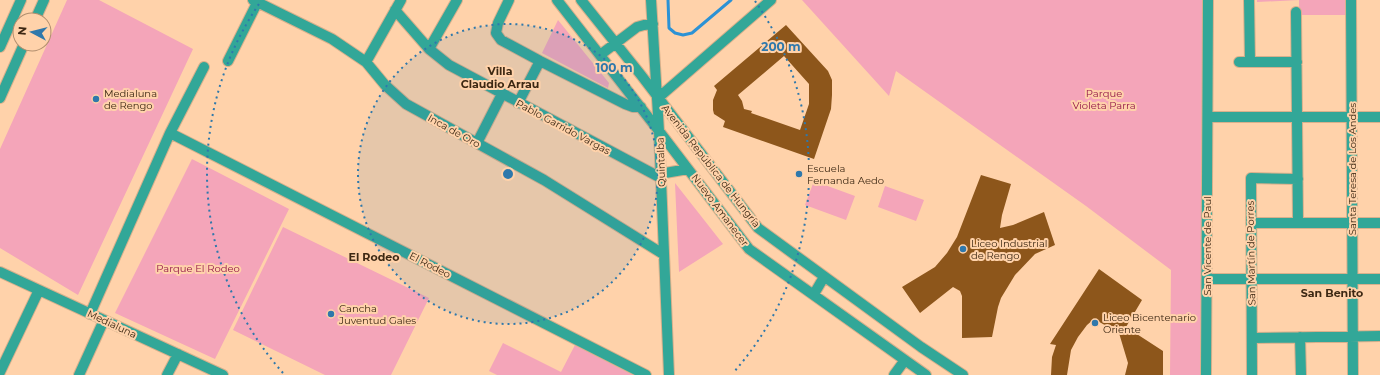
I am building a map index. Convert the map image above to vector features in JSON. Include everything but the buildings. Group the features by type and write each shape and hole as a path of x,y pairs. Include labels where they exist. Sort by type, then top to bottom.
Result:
{"street":[{"path":"0,47 21,0"},
{"path":"39,12 44,0"},
{"path":"366,62 401,0"},
{"path":"429,49 457,0"},
{"path":"509,0 498,23 496,33 501,40 625,104 633,107 640,107"},
{"name":"Nuevo Amanecer","path":"557,0 660,131 749,248 926,375"},
{"name":"Avenida República de Hungría","path":"581,0 758,228 951,372 963,375"},
{"name":"Quintalba","path":"651,0 660,131 663,254 669,375"},
{"path":"658,98 771,0"},
{"name":"San Vicente de Paul","path":"1206,375 1208,0"},
{"path":"1249,0 1250,62"},
{"name":"Santa Teresa de Los Andes","path":"1351,0 1353,375"},
{"path":"228,61 255,1"},
{"name":"Inca de Oro","path":"255,1 332,39 366,62 386,85 406,104 544,180 663,254"},
{"name":"Pablo Garrido Vargas","path":"395,10 429,49 449,65 661,178"},
{"path":"1296,12 1298,223"},
{"path":"600,55 637,27 653,24"},
{"path":"0,98 20,52"},
{"path":"518,103 540,61"},
{"path":"1239,62 1297,62"},
{"path":"90,314 170,133 204,67"},
{"path":"477,143 502,94"},
{"path":"1208,117 1380,117"},
{"name":"El Rodeo","path":"170,133 646,375"},
{"path":"661,178 666,173 688,169"},
{"name":"San Martín de Porres","path":"1252,375 1251,178 1298,179"},
{"path":"1251,223 1380,223"},
{"name":"Medialuna","path":"0,272 223,375"},
{"path":"814,294 824,277"},
{"path":"1207,279 1380,279"},
{"path":"0,372 39,290"},
{"path":"79,375 104,320"},
{"path":"1252,338 1380,336"},
{"path":"1300,337 1301,375"},
{"path":"168,375 178,354"},
{"path":"894,375 905,360"}],"green space":[{"name":"Medialuna de Rengo","path":"67,0 99,0 193,49 78,295 0,248 0,149 44,52 52,52 52,33"},
{"name":"Parque Violeta Parra","path":"802,0 1202,0 1204,268 1203,375 1170,375 1171,270 1086,206 896,71 889,96"},
{"path":"1257,0 1299,0 1257,2"},
{"path":"1299,0 1346,0 1346,15 1299,15"},
{"path":"558,20 609,83 608,88 542,53"},
{"name":"Parque El Rodeo","path":"192,159 289,209 215,359 115,313"},
{"path":"814,181 855,196 846,220 805,205"},
{"path":"675,183 723,244 679,272"},
{"path":"885,186 924,200 916,221 878,207"},
{"name":"Cancha Juventud Gales","path":"283,227 429,298 391,375 325,375 233,330"},
{"path":"503,343 561,372 575,345 633,375 497,375 489,371"}],"waterway":[{"path":"668,0 669,28 675,33 683,35 692,33 731,0"}],"place":[{"name":"Medialuna de Rengo","path":"96,99"},
{"name":"Escuela Fernanda Aedo","path":"799,174"},
{"name":"Liceo Industrial de Rengo","path":"963,249"},
{"name":"Cancha Juventud Gales","path":"331,314"},
{"name":"Liceo Bicentenario Oriente","path":"1095,323"}],"district":[{"name":"Villa Claudio Arrau","path":"500,77"},
{"name":"El Rodeo","path":"374,257"},
{"name":"San Benito","path":"1332,293"}]}
